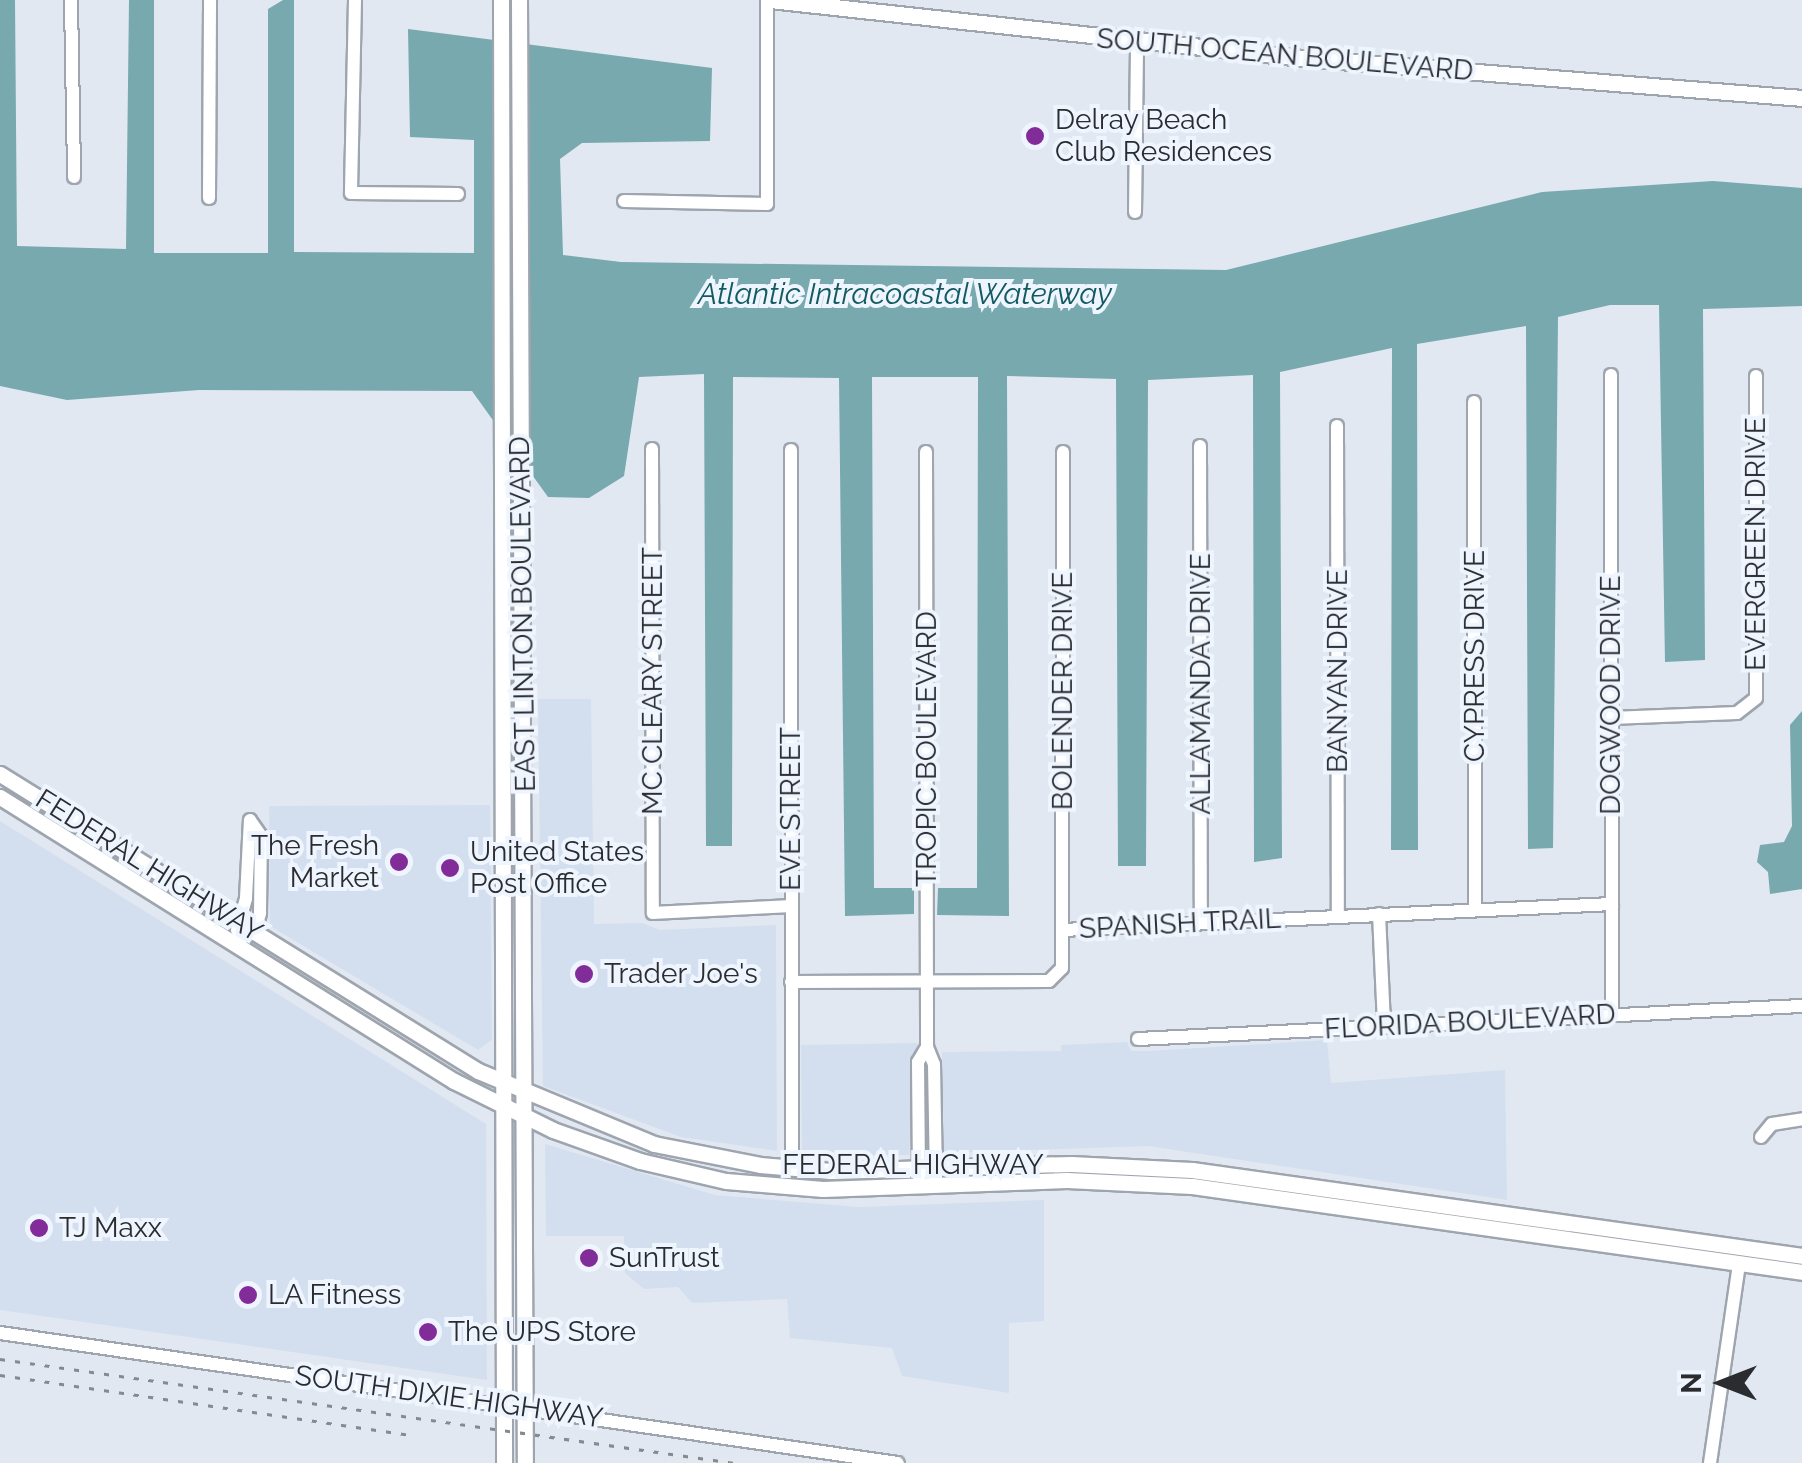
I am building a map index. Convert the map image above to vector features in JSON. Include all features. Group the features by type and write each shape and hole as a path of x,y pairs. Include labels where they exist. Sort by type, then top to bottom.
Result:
{"main road":[{"name":"EAST LINTON BOULEVARD","path":"500,0 504,1463"},
{"name":"EAST LINTON BOULEVARD","path":"519,0 525,1463"},
{"name":"SOUTH OCEAN BOULEVARD","path":"768,0 1138,42 1802,98"},
{"name":"FEDERAL HIGHWAY","path":"0,774 504,1084 648,1143 792,1168 927,1178 1120,1181 1218,1188 1802,1272"},
{"path":"504,790 524,790"},
{"path":"4,799 44,802"},
{"name":"FEDERAL HIGHWAY","path":"4,799 504,1108 640,1161 726,1180 823,1189 927,1178 1136,1166 1802,1256"},
{"path":"1120,1181 1136,1166"},
{"path":"505,1267 525,1288"}],"street":[{"path":"71,0 74,177"},
{"path":"209,198 210,0"},
{"path":"355,0 351,193 458,194"},
{"path":"624,201 767,204 768,0"},
{"path":"1135,212 1138,42"},
{"name":"DOGWOOD DRIVE","path":"1611,375 1612,1015"},
{"name":"EVERGREEN DRIVE","path":"1611,718 1749,709 1756,698 1756,376"},
{"name":"CYPRESS DRIVE","path":"1474,402 1475,910"},
{"name":"BANYAN DRIVE","path":"1338,426 1338,916"},
{"name":"ALLAMANDA DRIVE","path":"1200,446 1201,921"},
{"name":"MC CLEARY STREET","path":"652,450 653,913 791,906"},
{"name":"EVE STREET","path":"791,450 792,1168"},
{"name":"TROPIC BOULEVARD","path":"926,452 927,982 926,1047 918,1062 927,1178"},
{"name":"BOLENDER DRIVE","path":"1063,930 1064,452"},
{"path":"232,942 248,927 261,836 250,820 248,927"},
{"name":"SPANISH TRAIL","path":"791,982 1049,981 1062,968 1063,930 1612,904"},
{"path":"1379,914 1384,1026"},
{"name":"FLORIDA BOULEVARD","path":"1138,1039 1802,1006"},
{"path":"1761,1137 1772,1124 1802,1119"},
{"path":"1710,1463 1739,1263"},
{"name":"SOUTH DIXIE HIGHWAY","path":"0,1333 898,1463"}],"shaded area":[{"path":"538,699 591,699 594,924 642,923 660,930 776,925 777,1151 681,1137 543,1086"},
{"path":"490,805 492,1040 478,1050 270,926 269,806"},
{"path":"0,821 486,1124 487,1380 0,1310"},
{"path":"1327,1040 1331,1083 1505,1070 1507,1200 1148,1146 944,1153 942,1052 1061,1051 1061,1045 1127,1042 1131,1051 1148,1051"},
{"path":"917,1043 909,1155 802,1155 801,1045"},
{"path":"545,1144 715,1195 859,1207 1044,1200 1044,1321 1009,1323 1009,1393 902,1376 892,1348 790,1338 787,1299 692,1303 678,1287 644,1289 625,1273 624,1236 546,1236"}],"water":[{"name":"Atlantic Intracoastal Waterway","path":"0,0 15,0 17,246 126,249 129,0 154,0 154,253 268,253 268,9 283,0 294,0 294,252 474,253 474,140 410,137 408,29 712,68 710,141 582,143 560,159 563,255 621,262 1226,270 1542,192 1713,181 1802,188 1802,306 1703,309 1705,660 1665,662 1659,305 1610,305 1558,317 1553,848 1528,849 1526,326 1417,344 1418,850 1391,850 1392,348 1280,372 1282,858 1254,862 1253,375 1148,380 1146,866 1118,866 1116,379 1007,376 1009,916 937,915 938,888 977,888 978,377 872,377 874,888 914,888 914,914 845,916 839,378 733,377 732,846 706,846 704,374 639,377 624,476 589,498 548,497 472,391 199,390 67,400 0,386"},
{"path":"1802,711 1802,889 1770,894 1768,872 1757,862 1760,845 1784,842 1792,826 1790,725"}],"railway":[{"path":"0,1359 735,1463"},
{"path":"0,1375 411,1435"}],"place":[{"name":"Delray Beach Club Residences","path":"1035,136"},
{"name":"The Fresh Market","path":"399,862"},
{"name":"United States Post Office","path":"450,868"},
{"name":"Trader Joe's","path":"584,974"},
{"name":"TJ Maxx","path":"39,1228"},
{"name":"SunTrust","path":"589,1258"},
{"name":"LA Fitness","path":"248,1295"},
{"name":"The UPS Store","path":"428,1332"}]}
